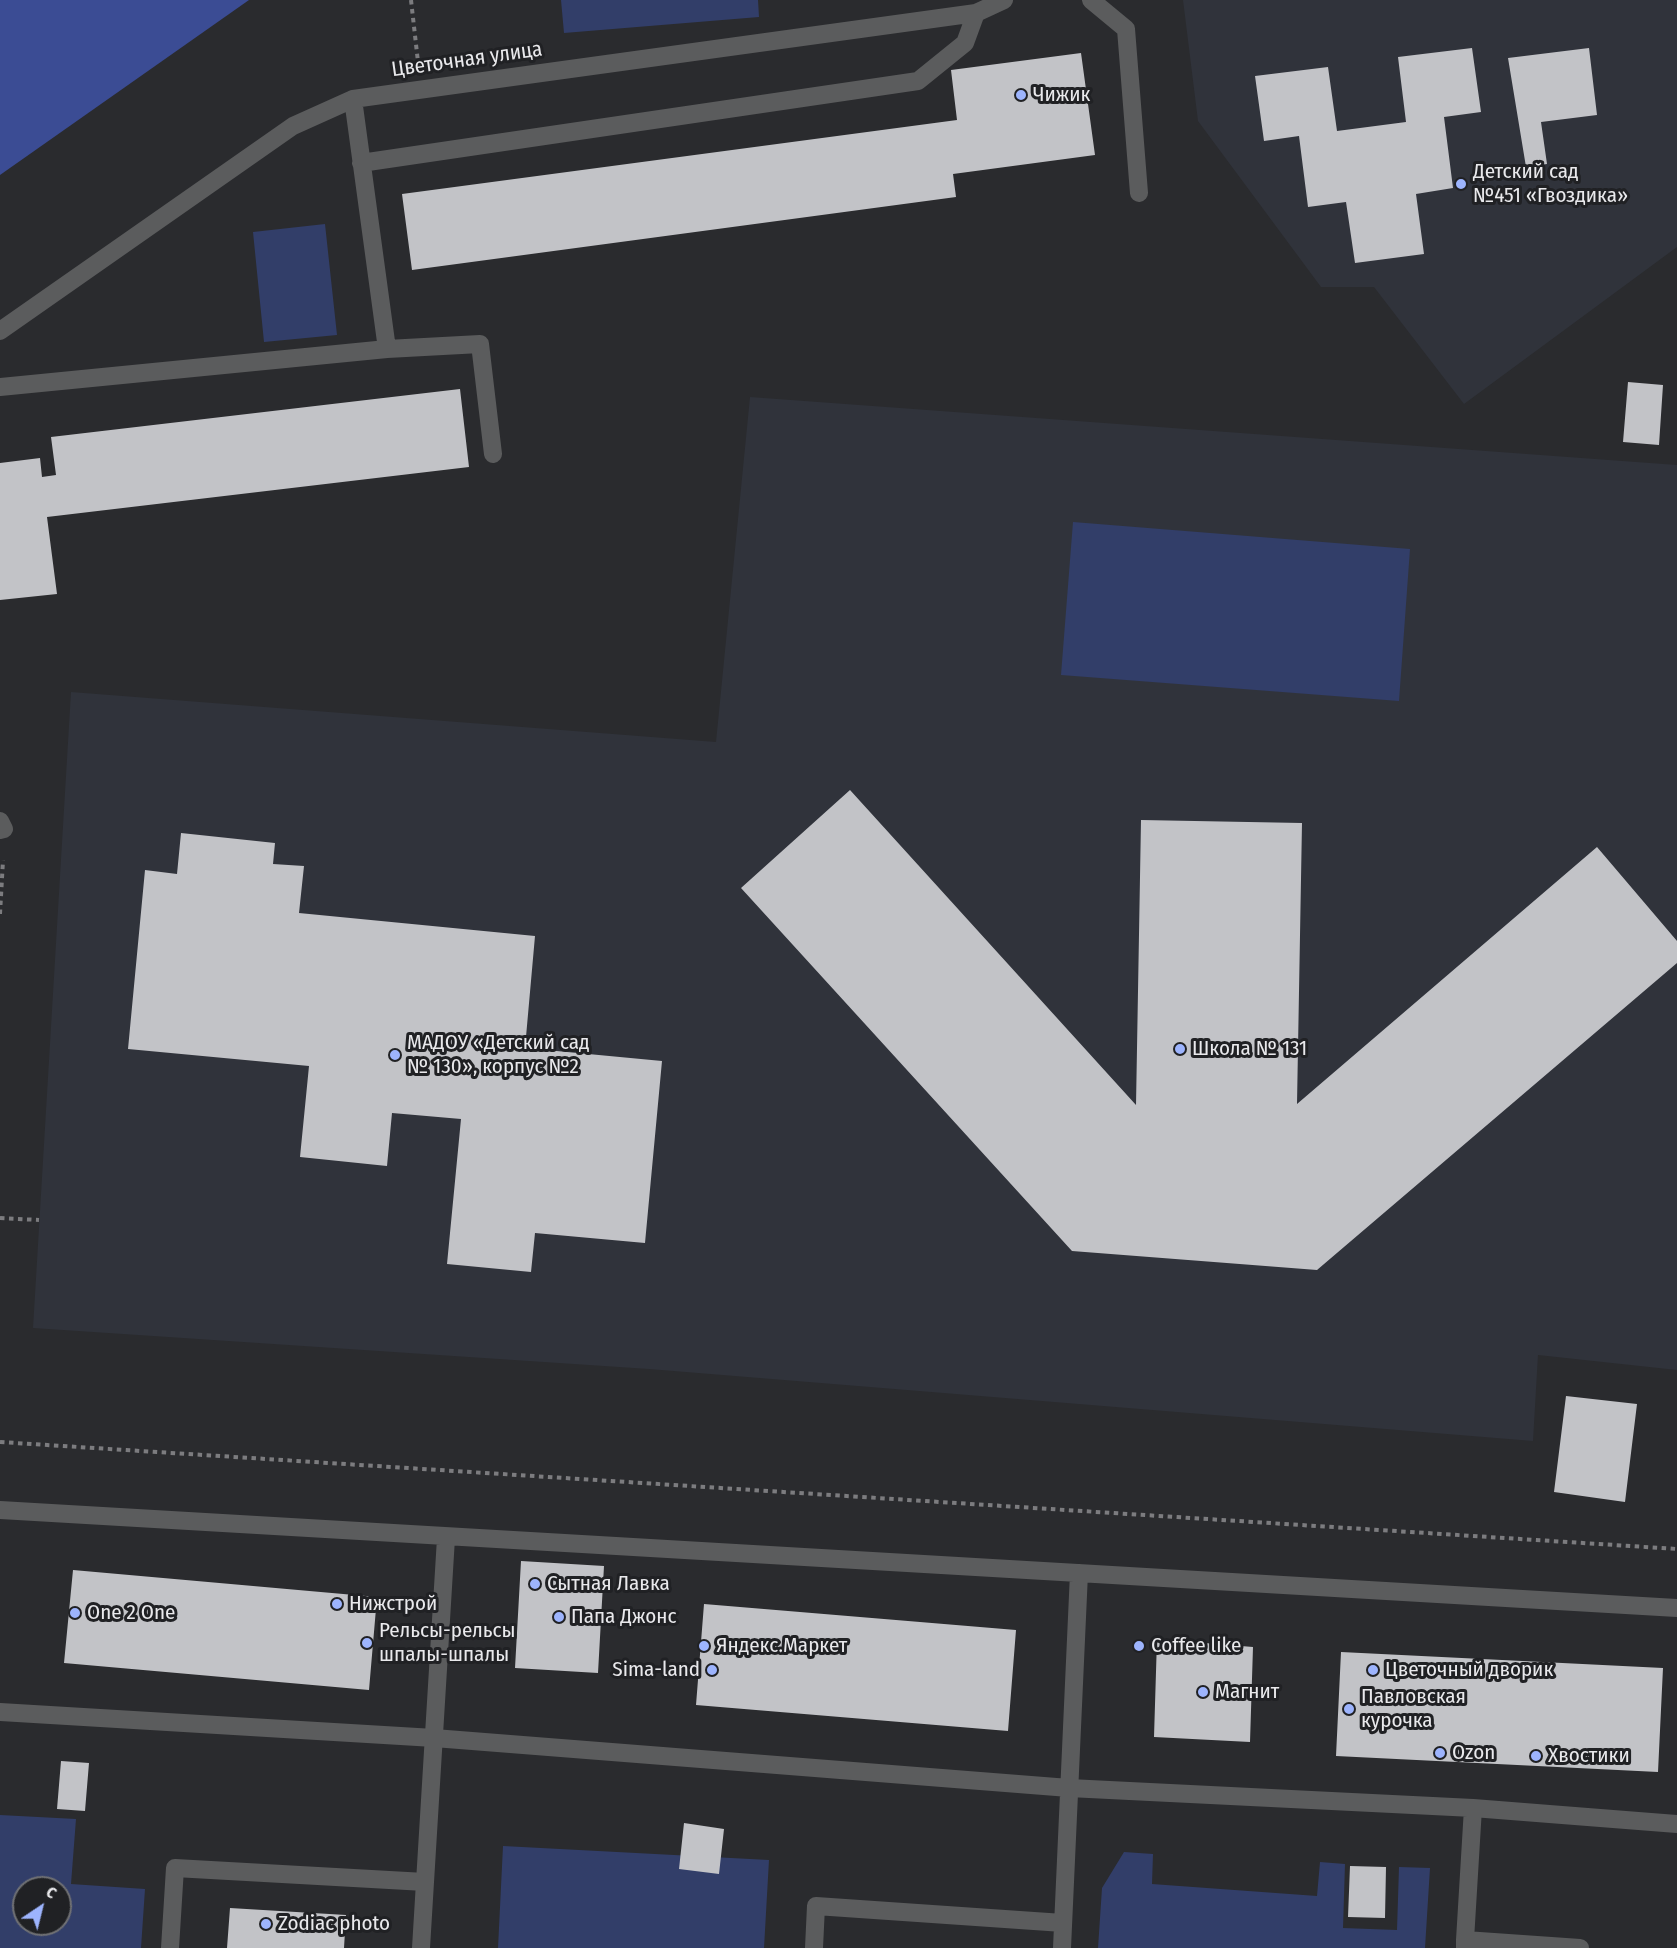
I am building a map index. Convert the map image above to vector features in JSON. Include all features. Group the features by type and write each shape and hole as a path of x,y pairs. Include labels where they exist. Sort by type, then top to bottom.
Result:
{"street":[{"name":"Цветочная улица","path":"0,331 293,126 353,99 976,13 1004,0"},
{"path":"1091,0 1126,29 1139,193"},
{"path":"362,163 918,81 965,43 976,13"},
{"path":"353,99 387,348"},
{"path":"0,387 387,348 480,344 493,454"},
{"path":"0,1510 446,1538 1677,1608"},
{"path":"420,1948 446,1538"},
{"path":"1062,1948 1079,1573"},
{"path":"0,1712 434,1738 1069,1788 1473,1808 1677,1824"},
{"path":"1473,1808 1465,1944 1580,1948"},
{"path":"170,1948 176,1868 425,1882"},
{"path":"814,1948 816,1906 1063,1923"}],"path":[{"path":"411,0 421,89"},
{"path":"0,914 1,827"},
{"path":"0,1218 39,1220"},
{"path":"0,1442 1677,1550"}],"shaded area":[{"path":"0,0 249,0 0,175"},
{"path":"561,0 758,0 759,17 564,33"},
{"name":"Детский сад №451 «Гвоздика»","path":"1183,0 1677,0 1677,247 1464,404 1374,287 1321,287 1198,121"},
{"path":"325,224 337,335 264,342 253,232"},
{"name":"Школа № 131","path":"750,397 1677,465 1677,1370 1538,1355 1533,1441 649,1369 33,1328 71,692 716,742"},
{"path":"1073,522 1410,549 1399,701 1061,675"},
{"path":"0,1815 76,1819 72,1876 12,1876 12,1936 72,1936 72,1884 145,1889 141,1948 0,1948"},
{"path":"503,1846 769,1860 764,1948 498,1948"},
{"path":"1124,1852 1153,1854 1152,1884 1317,1896 1320,1862 1345,1864 1343,1928 1397,1930 1399,1867 1430,1868 1425,1948 1098,1948 1102,1888"}],"building":[{"path":"1472,48 1481,112 1444,117 1453,188 1416,194 1424,254 1355,263 1346,202 1308,207 1299,136 1264,141 1255,76 1328,67 1337,131 1406,122 1398,57"},
{"path":"1589,48 1597,115 1541,122 1547,164 1526,167 1508,58"},
{"path":"1081,53 1095,155 953,174 956,197 412,270 402,194 957,120 951,70"},
{"path":"1628,382 1663,385 1659,445 1623,442"},
{"path":"460,389 469,467 47,517 57,594 0,600 0,463 40,458 42,477 56,475 51,437"},
{"path":"850,790 1136,1105 1141,820 1302,823 1297,1104 1597,847 1677,941 1677,963 1317,1270 1072,1251 741,888"},
{"name":"МАДОУ «Детский сад № 130», корпус №2","path":"181,833 275,843 273,864 304,866 299,913 535,936 525,1048 662,1061 645,1243 535,1233 531,1272 447,1264 461,1119 392,1113 387,1166 300,1157 309,1066 128,1049 145,870 177,874"},
{"path":"1566,1396 1637,1404 1625,1502 1554,1492"},
{"name":"Папа Джонс","path":"521,1561 604,1566 598,1673 515,1668"},
{"path":"73,1570 377,1597 369,1690 64,1663"},
{"path":"704,1604 1016,1630 1008,1731 696,1705"},
{"name":"Магнит","path":"1157,1639 1253,1647 1250,1742 1154,1737"},
{"path":"1341,1652 1663,1668 1658,1772 1336,1756"},
{"path":"61,1761 89,1763 85,1811 57,1809"},
{"path":"684,1823 724,1829 719,1874 679,1869"},
{"path":"1350,1866 1386,1867 1385,1918 1348,1917"},
{"path":"230,1908 346,1915 344,1948 227,1948"}],"place":[{"name":"Чижик","path":"1021,95"},
{"name":"Детский сад №451 «Гвоздика»","path":"1461,184"},
{"name":"Школа № 131","path":"1180,1049"},
{"name":"МАДОУ «Детский сад № 130», корпус №2","path":"395,1055"},
{"name":"Сытная Лавка","path":"535,1584"},
{"name":"Нижстрой","path":"337,1604"},
{"name":"One 2 One","path":"75,1613"},
{"name":"Папа Джонс","path":"559,1617"},
{"name":"Рельсы-рельсы шпалы-шпалы","path":"367,1643"},
{"name":"Яндекс.Маркет","path":"704,1646"},
{"name":"Coffee like","path":"1139,1646"},
{"name":"Sima-land","path":"712,1670"},
{"name":"Цветочный дворик","path":"1373,1670"},
{"name":"Магнит","path":"1203,1692"},
{"name":"Павловская курочка","path":"1349,1709"},
{"name":"Ozon","path":"1440,1753"},
{"name":"Хвостики","path":"1536,1756"},
{"name":"Zodiac photo","path":"266,1924"}]}
